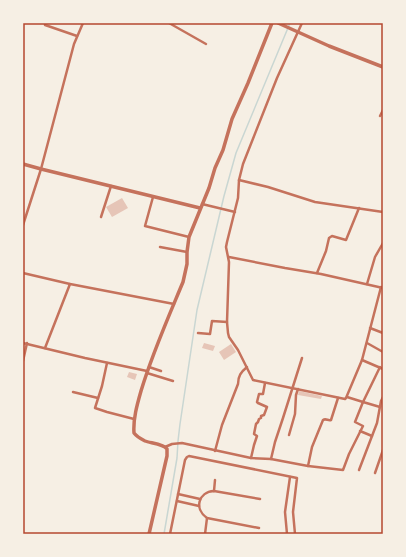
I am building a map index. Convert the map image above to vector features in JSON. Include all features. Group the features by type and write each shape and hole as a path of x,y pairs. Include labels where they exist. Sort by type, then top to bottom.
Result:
{"street":[{"path":"45,23 48,26 77,36"},
{"path":"23,225 41,169 74,44 83,23"},
{"path":"169,23 206,44"},
{"path":"272,23 232,119 223,150 189,237 186,272 147,372 134,419 134,433 145,441 165,447 172,444 182,444 251,458 270,459 308,466 343,470 363,426 355,422 363,402 381,368 362,360"},
{"path":"302,23 255,132 243,164 239,180 238,198 226,247 228,257 227,322 229,337 253,380 338,398 345,399 347,397 380,407"},
{"path":"281,24 329,46 383,66"},
{"path":"380,116 383,110"},
{"path":"23,164 153,197 235,212"},
{"path":"239,180 268,187 315,202 383,212"},
{"path":"101,217 111,186"},
{"path":"153,197 145,226 189,237"},
{"path":"317,273 326,251 329,238 332,236 346,240 359,208"},
{"path":"367,284 375,257 383,243"},
{"path":"160,247 187,252"},
{"path":"228,257 317,273 382,288 362,360 347,397"},
{"path":"23,273 70,284 174,304"},
{"path":"45,348 70,284"},
{"path":"198,333 210,334 212,321 227,322"},
{"path":"370,328 383,333"},
{"path":"23,343 147,372 173,381"},
{"path":"23,361 27,343"},
{"path":"367,343 383,352"},
{"path":"270,459 302,358"},
{"path":"107,363 95,408 134,419"},
{"path":"149,367 161,371"},
{"path":"215,450 222,425 238,384 238,377 247,368"},
{"path":"251,458 257,436 254,434 256,424 261,416 264,415 267,407 257,402 259,394 263,394 265,383"},
{"path":"289,435 295,414 296,395 298,389"},
{"path":"73,392 98,398"},
{"path":"359,470 377,422 383,397"},
{"path":"308,466 312,447 323,420 331,420 338,398"},
{"path":"360,431 372,436"},
{"path":"149,534 167,456 167,450 165,447"},
{"path":"375,473 383,450"},
{"path":"170,534 185,460 189,456 297,478 293,512 295,534"},
{"path":"287,534 286,512 290,476"},
{"path":"214,490 215,480"},
{"path":"259,528 208,518 202,513 199,506 200,499 206,493 214,490 260,499"},
{"path":"178,494 200,499"},
{"path":"177,501 199,506"},
{"path":"205,534 208,518"}],"building":[{"path":"122,198 128,208 112,217 106,207"},
{"path":"204,343 215,346 213,351 202,348"},
{"path":"231,344 236,352 224,360 219,352"},
{"path":"129,372 137,374 135,380 127,377"},
{"path":"299,391 322,396 321,399 298,395"}],"waterway":[{"path":"164,534 177,458 180,424 197,310 224,196 236,153 290,23"}]}
